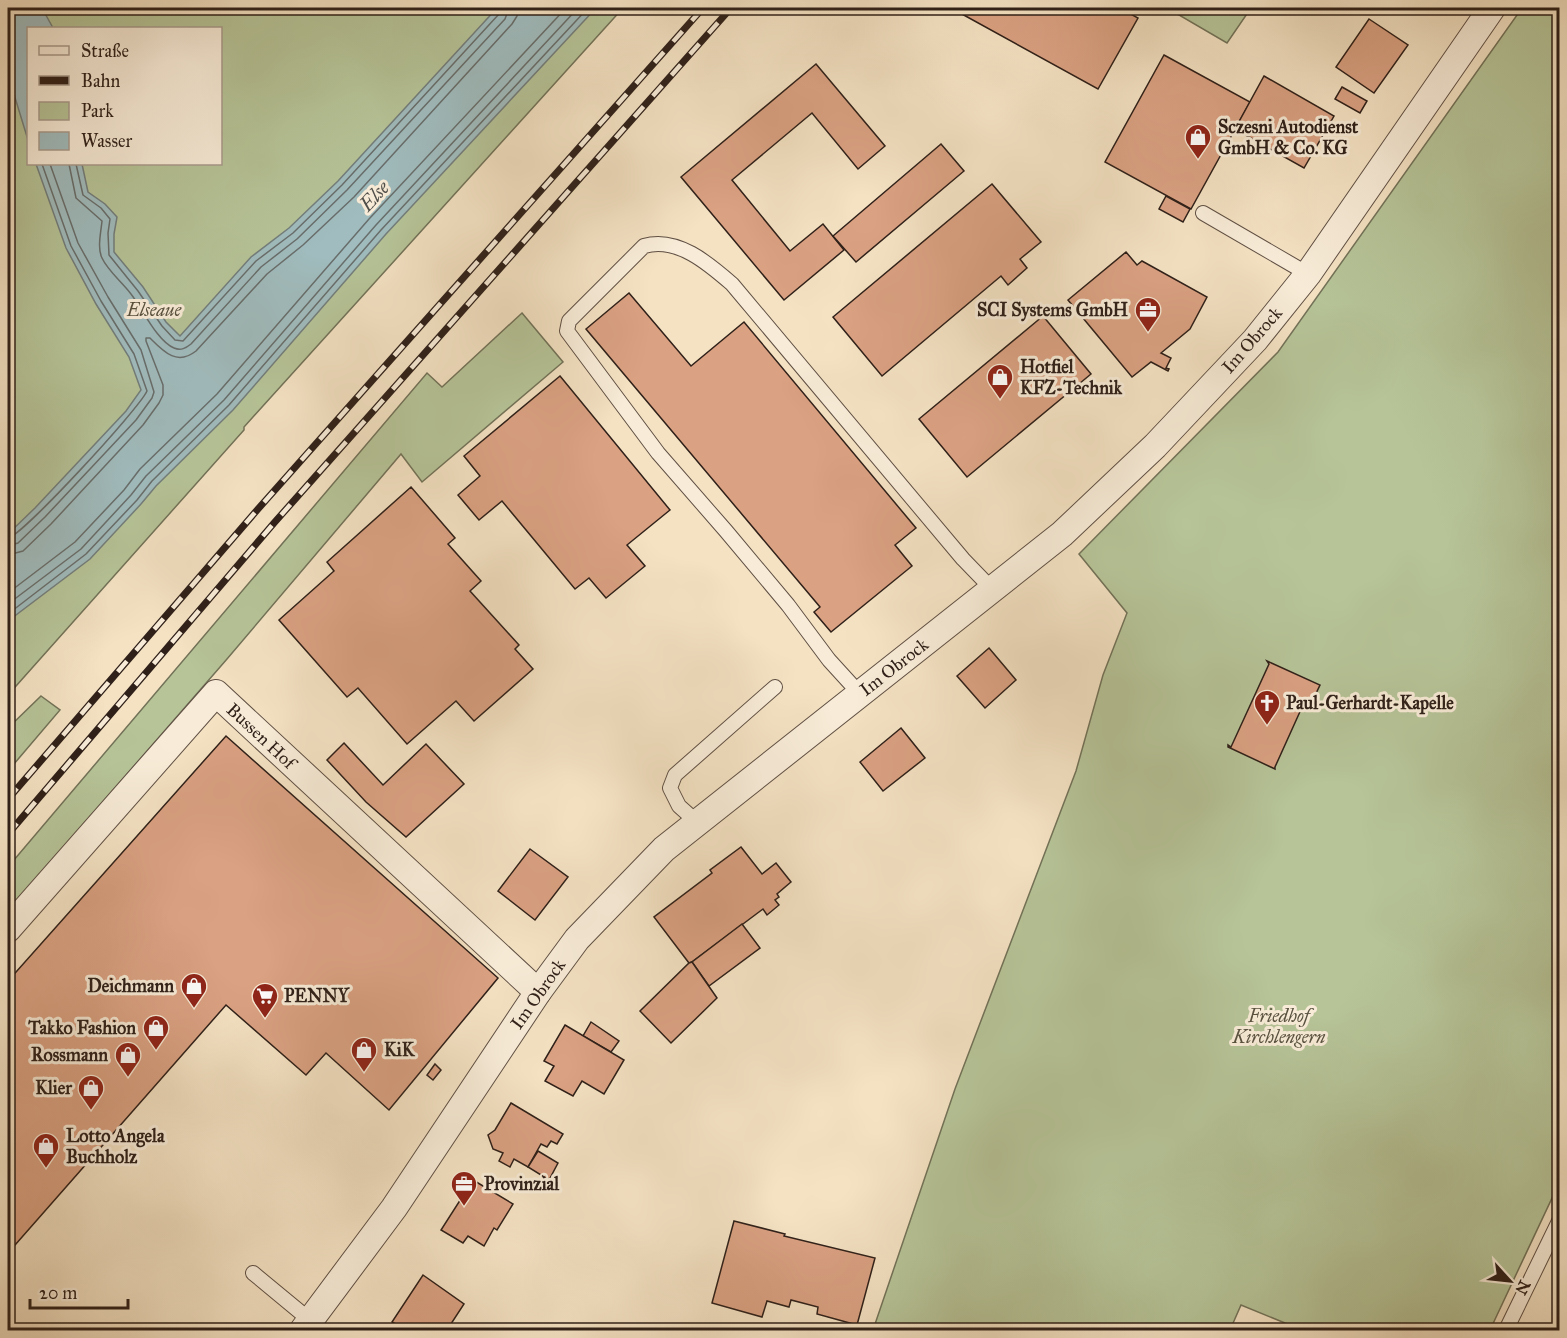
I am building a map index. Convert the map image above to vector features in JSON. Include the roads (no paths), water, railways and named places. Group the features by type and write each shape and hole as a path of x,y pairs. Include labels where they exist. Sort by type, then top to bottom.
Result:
{"street":[{"name":"Im Obrock","path":"307,1326 394,1208 538,992 577,939 664,849 1062,534 1155,446 1255,340 1308,274 1492,8"},
{"name":"Bussen Hof","path":"8,929 216,693 538,992"}],"lane":[{"path":"1203,213 1308,274"},
{"path":"860,694 726,531 658,453 567,331 569,321 644,246 652,243 668,244 689,253 712,267 732,284 963,559 992,589"},
{"path":"698,823 679,806 670,788 675,775 775,687"},
{"path":"1506,1330 1560,1219"},
{"path":"253,1273 307,1326"}],"water":[{"path":"8,8 42,8 52,27 27,27 27,137 9,78"},
{"name":"Else","path":"497,8 596,8 386,234 233,410 156,486 90,559 8,621 8,534 126,411 141,390 129,357 96,304 66,248 36,165 82,165 88,192 105,204 117,217 114,252 143,287 166,322 180,336 251,257 289,228 338,181"}],"railway":[{"path":"8,799 258,509 703,8"},
{"path":"8,834 274,523 731,8"}],"place":[{"name":"Sczesni Autodienst GmbH & Co. KG","path":"1198,160"},
{"name":"SCI Systems GmbH","path":"1148,333"},
{"name":"Hotfiel KFZ-Technik","path":"1000,400"},
{"name":"Paul-Gerhardt-Kapelle","path":"1267,726"},
{"name":"Deichmann","path":"194,1009"},
{"name":"PENNY","path":"265,1019"},
{"name":"Takko Fashion","path":"156,1051"},
{"name":"KiK","path":"364,1073"},
{"name":"Rossmann","path":"128,1078"},
{"name":"Klier","path":"91,1111"},
{"name":"Lotto Angela Buchholz","path":"46,1169"},
{"name":"Provinzial","path":"464,1207"}],"park label":[{"name":"Elseaue","path":"154,310"},
{"name":"Friedhof Kirchlengern","path":"1279,1026"}]}
